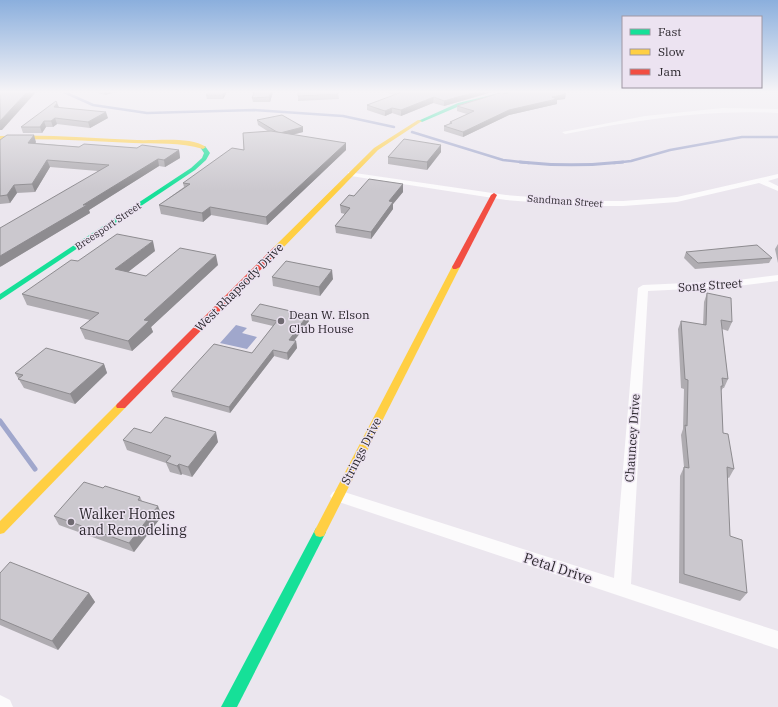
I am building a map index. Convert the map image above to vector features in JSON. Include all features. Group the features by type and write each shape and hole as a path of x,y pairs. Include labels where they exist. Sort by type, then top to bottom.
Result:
{"street":[{"name":"West Rhapsody Drive","path":"0,529 376,148 411,125"},
{"path":"565,132 602,125"},
{"name":"Breesport Street","path":"0,138 51,136 148,142 191,142 205,148 207,153 204,159 193,169 0,298"},
{"name":"Sandman Street","path":"351,174 494,195 573,203 637,203 687,198 778,176"},
{"path":"760,180 778,189"},
{"name":"Strings Drive","path":"229,707 494,195"},
{"name":"Song Street","path":"643,288 730,284 778,278"},
{"name":"Chauncey Drive","path":"622,589 643,288"},
{"name":"Petal Drive","path":"338,496 778,640"}],"water":[{"path":"236,325 247,328 242,333 257,337 247,349 220,343"}],"building":[{"path":"24,125 41,125 40,127 21,127"},
{"path":"265,125 299,125 303,127 280,133"},
{"path":"447,125 478,125 463,132 444,126"},
{"path":"271,131 346,143 266,217 210,207 202,213 159,205 190,184 183,183 232,148 244,150 243,133"},
{"path":"7,135 34,135 28,143 79,147 84,144 137,148 142,145 179,150 164,160 158,159 83,205 87,205 0,256 0,228 109,165 47,160 32,184 14,185 7,195 0,196 0,140"},
{"path":"404,139 441,145 427,162 388,157"},
{"path":"369,179 403,184 389,201 393,202 371,232 335,226 350,208 340,205 349,195 354,196"},
{"path":"117,234 153,241 115,269 146,276 180,248 216,255 144,320 149,321 128,341 80,328 99,313 22,294 71,260 78,261"},
{"path":"757,245 772,258 698,263 686,252"},
{"path":"286,261 332,270 319,287 272,277"},
{"path":"707,293 731,298 732,322 721,320 728,379 722,378 723,386 721,386 723,433 728,434 734,469 727,467 730,536 742,540 747,593 684,574 684,467 689,468 685,425 687,426 688,380 685,379 681,321 706,325"},
{"path":"260,304 308,315 289,340 296,341 287,353 273,350 229,407 171,391 214,344 252,353 277,321 251,315"},
{"path":"46,348 104,364 70,394 18,379 23,375 15,373"},
{"path":"165,417 216,432 188,467 179,464 177,466 166,462 171,456 123,440 134,428 151,433"},
{"path":"84,482 103,488 105,486 140,497 138,500 158,506 129,543 54,516"},
{"path":"10,562 89,593 52,641 0,619 0,573"}],"waterway":[{"path":"385,125 394,127"},
{"path":"412,132 503,160 521,162"},
{"path":"622,162 631,161 670,150 742,137 778,137"},
{"path":"521,162 572,165 622,162"},
{"path":"521,162 529,163"},
{"path":"614,163 622,162"},
{"path":"0,421 35,469"}],"traffic: fast":[{"path":"0,298 193,169 204,159 207,153 203,147"},
{"path":"229,707 320,532"}],"traffic: slow":[{"path":"277,249 376,149 414,125"},
{"path":"0,138 52,137 139,142 179,142 203,147"},
{"path":"320,532 456,267"},
{"path":"0,529 121,406"}],"traffic: jam":[{"path":"456,267 494,195"},
{"path":"121,406 277,249"}],"place":[{"name":"Dean W. Elson Club House","path":"281,321"},
{"name":"Walker Homes and Remodeling","path":"71,522"}]}
